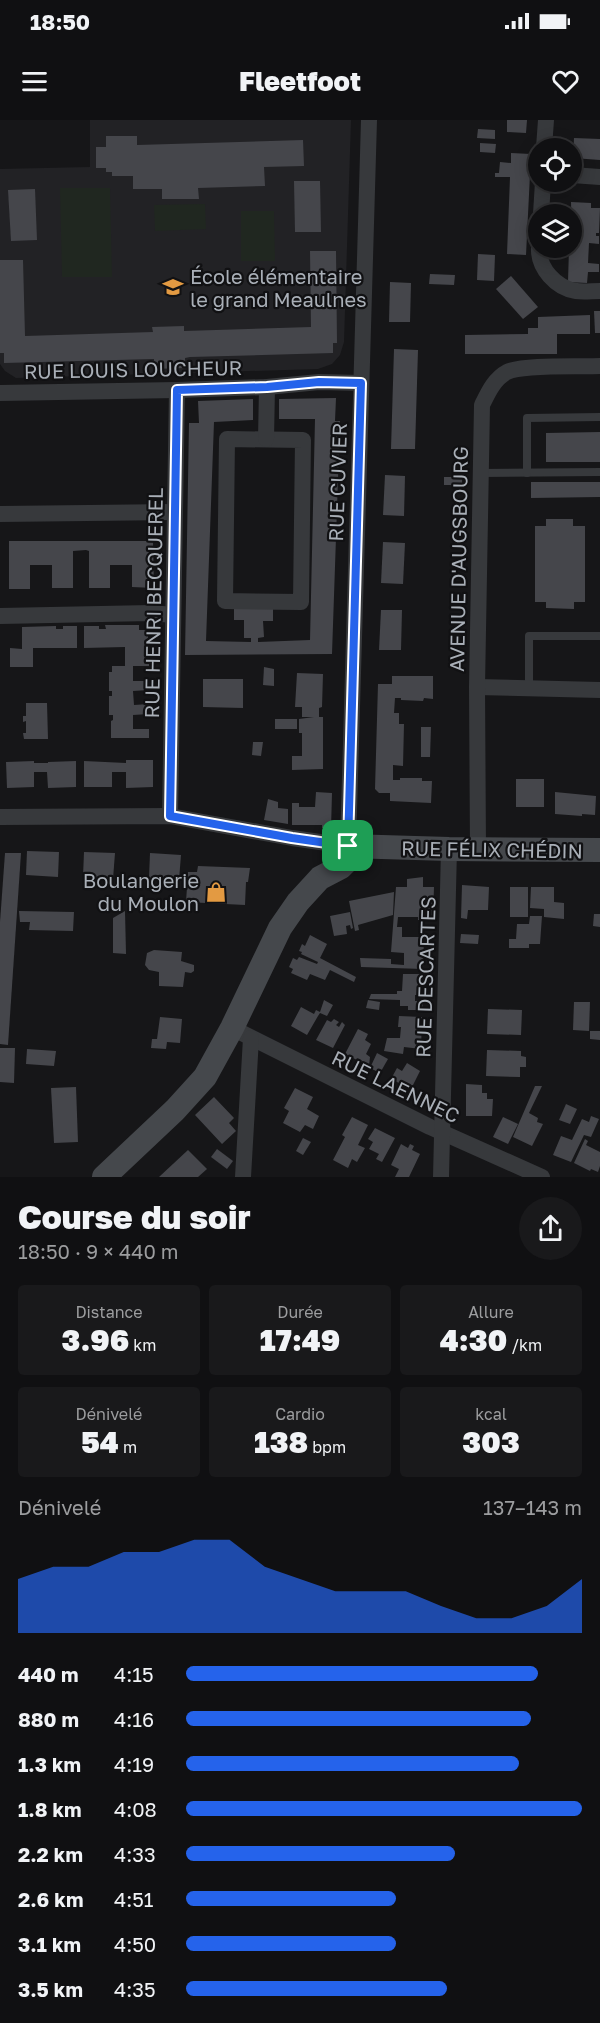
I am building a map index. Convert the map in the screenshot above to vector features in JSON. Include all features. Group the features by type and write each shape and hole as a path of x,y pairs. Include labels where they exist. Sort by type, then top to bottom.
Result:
{"street":[{"name":"RUE CUVIER","path":"348,846 369,120"},
{"path":"545,138 546,120"},
{"path":"582,176 600,177"},
{"path":"540,258 545,271 559,284 575,291 600,291"},
{"name":"AVENUE D'AUGSBOURG","path":"478,849 477,687 482,405 492,385 507,372 531,368 600,366"},
{"name":"RUE LOUIS LOUCHEUR","path":"0,393 267,387 319,382 361,383"},
{"name":"RUE LOUIS LOUCHEUR","path":"266,440 267,387"},
{"name":"RUE HENRI BECQUEREL","path":"170,816 177,390"},
{"path":"227,439 266,440 303,440 301,602 225,601 227,439"},
{"path":"0,514 175,512"},
{"path":"0,616 151,613 173,615"},
{"path":"477,687 600,690"},
{"path":"0,817 170,816 348,846 346,862 320,878 298,902 280,928 241,1033 175,1110 104,1177"},
{"name":"RUE FÉLIX CHÉDIN","path":"348,846 600,850"},
{"name":"RUE DESCARTES","path":"441,1177 449,849"},
{"path":"241,1033 243,1177"},
{"name":"RUE LAENNEC","path":"241,1033 442,1132 542,1177"}],"lane":[{"path":"527,473 526,418 600,417"},
{"path":"480,473 600,472"},
{"path":"529,688 529,636 600,636"}],"shaded area":[{"name":"École élémentaire le grand Meaulnes","path":"90,120 351,120 344,342 340,355 332,364 318,369 16,378 5,371 0,364 0,169 90,167"},
{"path":"60,188 110,188 112,277 62,277"},
{"path":"205,204 206,229 155,231 154,205"},
{"path":"241,211 274,211 275,261 241,261"}],"building":[{"path":"507,120 527,120 526,133 507,132"},
{"path":"478,129 495,130 495,139 477,138"},
{"path":"106,136 137,136 137,145 303,140 304,166 264,167 265,186 198,188 199,199 162,199 162,189 133,189 133,176 112,176 112,172 106,172 106,168 96,168 96,147 106,147"},
{"path":"582,138 600,139 600,160 582,159"},
{"path":"480,143 496,144 495,153 480,152"},
{"path":"511,153 528,154 529,192 526,255 507,254 510,177 495,177 495,173 499,173 500,162 511,163"},
{"path":"294,181 320,181 321,232 295,232"},
{"path":"35,189 37,240 11,241 8,190"},
{"path":"571,202 591,203 591,208 600,208 599,233 596,233 596,236 599,236 599,244 589,243 588,263 599,264 599,272 588,272 587,283 568,282 569,258 582,258 582,204 571,204"},
{"path":"310,251 336,251 337,343 333,343 333,353 190,357 185,358 185,368 154,369 154,359 4,363 4,353 0,353 0,260 23,260 25,336 153,332 152,327 184,326 184,331 311,327"},
{"path":"478,254 495,255 494,281 477,280"},
{"path":"430,274 455,275 454,285 429,284"},
{"path":"511,276 538,307 523,319 496,289"},
{"path":"390,282 411,283 410,322 389,322"},
{"path":"594,311 600,311 600,333 595,333"},
{"path":"590,315 590,334 557,334 557,354 465,354 465,335 528,334 528,328 538,328 538,317"},
{"path":"394,349 418,350 415,449 391,449"},
{"path":"336,398 335,421 340,421 332,654 185,655 189,423 199,423 198,401 253,399 253,420 214,422 206,641 251,642 251,638 244,638 244,620 234,620 234,606 273,607 273,621 263,621 264,637 258,638 258,642 310,640 315,419 279,419 279,399"},
{"path":"600,432 600,462 546,462 546,433"},
{"path":"385,475 405,476 404,516 383,515"},
{"path":"444,477 462,477 462,485 444,485"},
{"path":"531,482 600,482 600,497 531,498"},
{"path":"546,519 573,519 573,526 585,526 585,602 574,602 574,609 546,608 546,602 535,602 535,526 546,526"},
{"path":"9,541 153,541 154,588 132,587 132,565 110,565 110,588 89,588 89,551 86,550 73,551 73,588 52,588 52,565 30,565 30,589 9,589"},
{"path":"383,542 405,543 403,584 381,583"},
{"path":"381,610 402,610 401,650 379,650"},
{"path":"105,625 139,625 139,630 148,630 148,647 145,647 145,655 149,655 149,666 133,666 133,681 149,681 149,690 133,691 134,705 149,704 149,714 133,715 133,729 149,729 149,738 111,738 113,715 109,715 109,696 112,696 112,691 109,691 109,672 112,672 112,666 125,666 125,647 84,648 84,626 99,626 99,629 106,629"},
{"path":"56,626 56,629 63,629 63,626 77,626 77,648 33,648 33,667 10,667 10,648 22,649 22,627"},
{"path":"264,667 274,669 274,686 263,685"},
{"path":"297,673 323,674 322,707 319,708 319,717 323,717 323,769 292,770 292,756 302,756 302,733 299,733 299,719 314,717 302,717 302,707 295,707"},
{"path":"392,676 433,676 433,699 424,698 423,701 395,698 394,713 399,713 399,724 404,724 403,766 393,765 393,780 422,778 422,781 432,781 431,803 390,801 390,793 379,793 375,789 378,684 392,684"},
{"path":"203,679 243,679 243,708 203,707"},
{"path":"26,703 47,703 48,739 24,739 26,721 23,722 23,716 26,716"},
{"path":"275,719 297,719 297,729 275,729"},
{"path":"421,727 431,727 430,757 421,757"},
{"path":"253,742 263,742 261,756 252,755"},
{"path":"126,760 153,760 153,787 126,788 126,772 112,772 112,787 84,787 84,761 126,763"},
{"path":"34,761 34,763 48,763 76,761 76,787 48,788 47,772 34,772 34,787 7,788 6,762"},
{"path":"516,779 544,779 544,807 516,807"},
{"path":"316,792 332,793 331,829 322,828 322,825 292,825 292,803 299,803 299,807 315,807"},
{"path":"555,792 596,796 595,815 555,814"},
{"path":"268,799 278,802 278,808 288,809 288,824 264,820"},
{"path":"27,851 59,852 58,877 26,875"},
{"path":"84,852 115,853 113,879 83,877"},
{"path":"5,853 21,853 8,1045 0,1044 0,922"},
{"path":"150,853 181,855 179,880 149,878"},
{"name":"Boulangerie du Moulon","path":"198,866 250,868 248,882 246,882 245,905 186,902 188,872 197,872"},
{"path":"423,877 423,887 434,887 433,917 418,920 418,917 398,917 397,927 402,927 402,937 424,937 423,969 361,967 360,958 391,959 391,964 404,965 404,953 391,952 396,887 407,887 407,879"},
{"path":"462,885 489,887 488,910 468,910 467,919 461,918"},
{"path":"510,887 528,887 528,917 510,917"},
{"path":"531,887 554,887 554,902 564,903 564,919 544,917 544,909 530,908"},
{"path":"394,892 393,915 358,925 359,930 355,931 349,901"},
{"path":"19,911 74,912 73,931 29,930 30,922 20,922"},
{"path":"125,911 126,954 113,953 113,918"},
{"path":"350,912 353,928 351,929 350,925 346,926 347,934 334,936 330,916"},
{"path":"594,914 600,914 600,927 593,926"},
{"path":"530,916 542,916 540,944 529,944 529,948 509,948 509,939 516,939 517,924 529,924"},
{"path":"461,934 479,935 478,944 460,943"},
{"path":"310,935 327,944 320,958 356,977 354,982 330,970 325,980 310,974 307,980 291,973 293,969 289,967 293,958 297,960 299,957 317,964 318,962 299,951 302,944 305,946"},
{"path":"154,950 182,952 181,961 194,965 194,971 185,972 183,987 159,986 159,972 149,970 145,965 147,953"},
{"path":"403,974 424,974 423,995 415,995 415,1001 423,1001 422,1010 408,1010 408,1006 400,1006 400,1000 369,999 371,994 397,994 397,991 402,991"},
{"path":"324,1000 333,1005 327,1016 320,1013 307,1035 291,1026 301,1007 314,1014 316,1010 320,1012"},
{"path":"368,1000 380,1002 379,1010 366,1008"},
{"path":"574,1002 590,1002 589,1031 573,1030"},
{"path":"488,1009 522,1010 521,1035 487,1034"},
{"path":"399,1016 422,1017 421,1049 404,1047 403,1054 384,1051 387,1038 400,1038"},
{"path":"160,1017 182,1019 180,1043 167,1042 166,1049 151,1048 152,1039 157,1039"},
{"path":"334,1019 339,1022 336,1025 339,1027 342,1022 345,1025 333,1048 316,1040 327,1020 331,1022"},
{"path":"358,1029 368,1034 365,1040 371,1044 366,1054 370,1057 369,1066 345,1054"},
{"path":"590,1031 600,1031 600,1040 590,1039"},
{"path":"0,1048 15,1048 14,1083 0,1082"},
{"path":"27,1049 56,1051 54,1066 26,1064"},
{"path":"487,1050 521,1051 521,1056 526,1057 526,1067 520,1067 520,1077 486,1076"},
{"path":"377,1053 388,1059 380,1073 370,1068"},
{"path":"407,1063 420,1071 411,1089 391,1079 397,1068 402,1071"},
{"path":"466,1084 482,1085 482,1093 487,1093 487,1099 493,1099 492,1116 466,1116"},
{"path":"535,1086 542,1086 529,1113 538,1118 537,1122 543,1124 532,1146 513,1137"},
{"path":"76,1087 78,1142 54,1143 51,1088"},
{"path":"295,1088 313,1097 307,1109 319,1116 313,1129 305,1125 300,1132 283,1123 289,1111 284,1108"},
{"path":"214,1097 234,1118 229,1123 236,1131 222,1144 195,1115"},
{"path":"566,1104 577,1109 570,1124 559,1120"},
{"path":"591,1116 599,1119 591,1137 584,1135 571,1162 553,1155 561,1136 572,1140 582,1119 589,1122"},
{"path":"352,1117 368,1125 358,1145 365,1148 357,1162 352,1159 348,1168 333,1160 345,1137 342,1135"},
{"path":"503,1117 518,1124 508,1144 493,1137"},
{"path":"375,1128 395,1138 382,1162 376,1159 379,1154 369,1149 373,1142 368,1139"},
{"path":"303,1138 311,1142 303,1155 296,1151"},
{"path":"585,1139 588,1141 586,1145 600,1152 598,1172 591,1169 590,1171 574,1163"},
{"path":"401,1144 408,1148 410,1144 414,1146 412,1150 420,1154 409,1177 395,1177 399,1169 391,1165"},
{"path":"217,1149 233,1161 227,1169 211,1157"},
{"path":"188,1150 207,1169 198,1177 159,1177"}],"place":[{"name":"École élémentaire le grand Meaulnes","path":"173,287"},
{"name":"Boulangerie du Moulon","path":"216,892"}],"route":[{"path":"319,382 361,383 348,846 170,816 177,390 267,387 319,382"}]}
